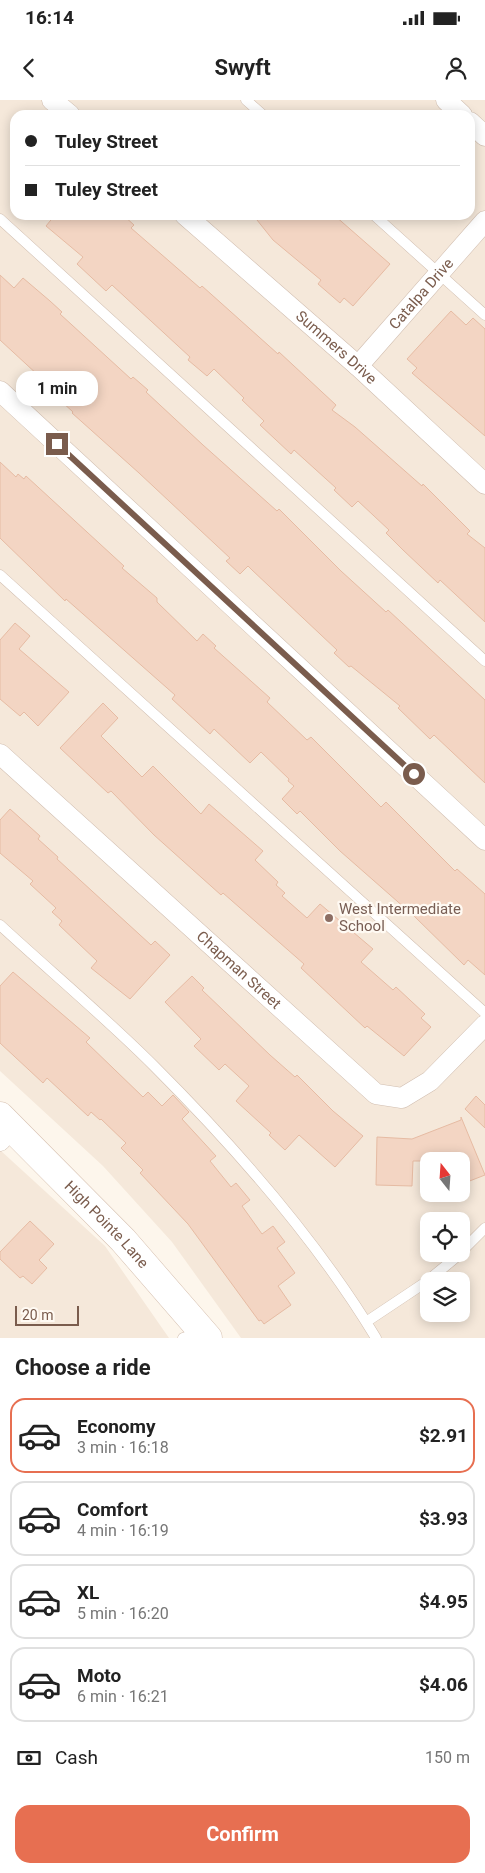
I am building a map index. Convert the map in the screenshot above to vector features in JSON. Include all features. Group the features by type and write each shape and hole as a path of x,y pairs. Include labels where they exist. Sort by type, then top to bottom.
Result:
{"street":[{"path":"52,100 64,110"},
{"path":"446,100 457,110"},
{"path":"475,127 485,136"},
{"name":"Summers Drive","path":"191,220 358,366 485,484"},
{"name":"Catalpa Drive","path":"358,366 485,221"},
{"path":"0,391 485,840"},
{"name":"Chapman Street","path":"0,754 376,1094 402,1098 430,1081 485,1025"},
{"name":"High Pointe Lane","path":"4,1128 123,1240 198,1336"}],"lane":[{"path":"246,100 257,110"},
{"path":"0,219 485,661"},
{"path":"380,220 485,315"},
{"path":"0,575 485,1013"},
{"path":"0,925 154,1066 259,1178 355,1304 376,1338"},
{"path":"470,1244 485,1228"},
{"path":"366,1322 426,1282 450,1262"}],"shaded area":[{"path":"0,100 485,100 485,1338 241,1338 172,1242 103,1166 0,1071"},
{"path":"0,1150 105,1246 169,1338 0,1338"}],"building":[{"path":"51,220 128,220 134,225 131,228 200,288 202,286 278,354 279,352 336,405 332,410 355,427 422,486 423,484 470,531 467,534 485,548 485,622 440,580 438,583 403,550 386,533 389,530 358,501 352,507 334,490 336,488 294,450 291,454 260,425 264,421 242,400 244,398 214,369 207,376 188,360 190,357 112,285 106,291 77,264 83,257 46,226"},
{"path":"257,220 340,220 390,264 353,306 344,298 340,303 318,284 321,280 273,240"},
{"path":"0,275 14,288 23,278 50,301 62,312 60,314 131,379 133,377 148,390 146,392 203,445 277,511 279,509 341,571 386,612 388,610 485,700 485,783 434,735 430,739 398,708 400,706 351,666 349,667 334,653 337,650 248,566 240,574 226,561 230,558 72,413 50,391 52,388 0,340"},
{"path":"451,311 466,325 473,318 485,329 485,436 412,373 417,368 407,359"},
{"path":"0,462 16,477 18,474 24,479 26,476 124,566 122,568 157,598 157,602 197,641 203,634 216,646 214,648 270,698 267,702 307,740 311,737 381,807 386,802 455,871 457,869 485,894 485,975 468,960 464,965 414,916 340,851 300,811 297,814 282,799 294,786 261,752 250,763 214,729 210,734 172,699 175,695 66,599 65,601 0,538"},
{"path":"15,623 30,636 19,649 69,692 38,726 24,712 20,716 0,699 0,640"},
{"path":"103,703 118,718 101,736 142,777 153,766 201,814 209,804 263,851 255,860 278,882 276,885 285,893 282,896 307,918 320,904 373,949 361,962 393,990 396,987 425,1014 421,1018 431,1027 404,1056 367,1026 365,1028 301,968 304,964 223,893 221,895 154,835 111,791 108,793 60,748"},
{"path":"10,809 40,836 38,839 58,857 57,859 151,945 155,941 170,955 130,999 91,968 97,961 59,925 62,921 52,912 56,908 30,884 33,881 0,853 0,820"},
{"path":"13,972 90,1038 86,1042 143,1097 148,1092 162,1106 173,1095 189,1112 182,1119 216,1156 210,1161 231,1187 236,1183 250,1200 242,1206 262,1234 273,1226 285,1242 277,1248 295,1273 278,1286 291,1305 264,1324 261,1320 259,1321 188,1224 140,1173 143,1170 121,1148 126,1143 101,1119 91,1112 88,1116 47,1078 43,1083 0,1043 0,986"},
{"path":"192,976 204,988 202,990 270,1055 295,1077 297,1075 333,1111 363,1136 335,1167 299,1135 285,1150 269,1135 271,1133 236,1101 249,1086 225,1064 219,1070 194,1046 201,1039 165,1002"},
{"path":"476,1096 485,1105 485,1128 465,1109"},
{"path":"461,1117 485,1175 470,1181 470,1152 420,1152 420,1161 413,1161 412,1186 376,1185 377,1137 412,1139 461,1120"},
{"path":"30,1221 54,1244 39,1260 47,1268 32,1284 23,1276 20,1278 0,1259 0,1252"}],"place":[{"name":"West Intermediate School","path":"329,918"}],"route":[{"path":"57,444 414,774"}]}
